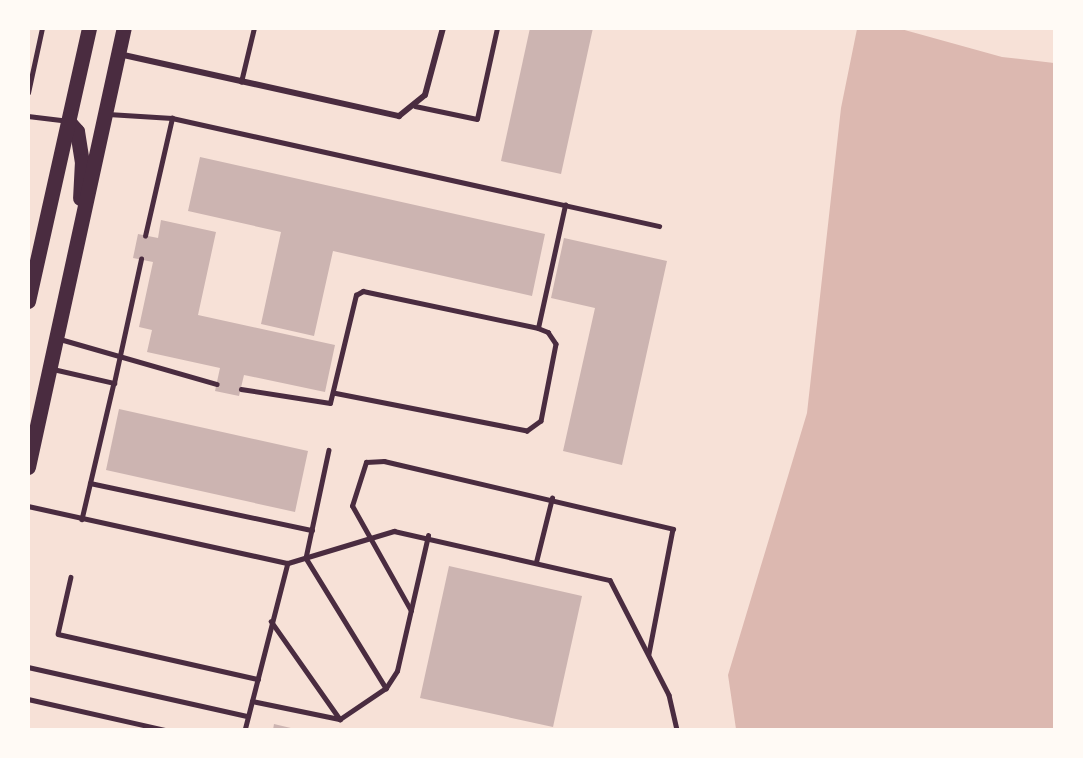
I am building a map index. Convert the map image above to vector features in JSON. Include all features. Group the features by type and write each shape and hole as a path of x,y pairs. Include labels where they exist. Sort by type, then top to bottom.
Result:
{"main road":[{"path":"28,301 89,28"},
{"path":"28,466 77,252 124,28"},
{"path":"68,121 77,131 82,161 77,252"}],"street":[{"path":"119,54 385,116 412,108 430,82 442,28"}],"lane":[{"path":"28,93 42,28"},
{"path":"241,82 254,28"},
{"path":"412,108 477,119 497,28"},
{"path":"105,114 172,118 659,226"},
{"path":"28,116 68,121"},
{"path":"146,236 172,118"},
{"path":"538,328 565,205"},
{"path":"82,519 141,260"},
{"path":"241,389 326,405 334,393 356,295 363,291 538,328 548,332 556,344 541,421 527,431 334,393"},
{"path":"57,338 217,384"},
{"path":"51,368 114,383"},
{"path":"329,450 306,558 386,688"},
{"path":"411,611 352,506 366,462 384,460 552,498 673,529 649,654"},
{"path":"90,483 312,530"},
{"path":"536,562 552,498"},
{"path":"28,506 288,563 394,531 428,536 610,580 669,695 677,729"},
{"path":"252,701 340,719 386,688 397,671 428,536"},
{"path":"245,729 271,621 288,563"},
{"path":"71,577 58,634 258,680"},
{"path":"271,621 340,719"},
{"path":"28,667 248,716"},
{"path":"28,699 166,729"}],"shaded area":[{"path":"857,29 901,29 1002,57 1054,63 1054,729 736,729 728,675 807,413 841,108"}],"building":[{"path":"530,28 593,28 561,174 501,161"},
{"path":"200,157 545,234 532,296 333,251 314,336 261,324 281,232 188,211"},
{"path":"161,220 216,232 198,315 335,345 325,392 244,375 239,396 215,391 220,368 147,352 152,330 139,327 153,262 133,258 138,234 158,238"},
{"path":"564,238 667,261 622,465 563,451 595,308 551,298"},
{"path":"119,409 308,451 295,512 106,470"},
{"path":"449,566 582,596 553,727 420,698"},
{"path":"274,724 295,729 295,730 273,730"}]}
